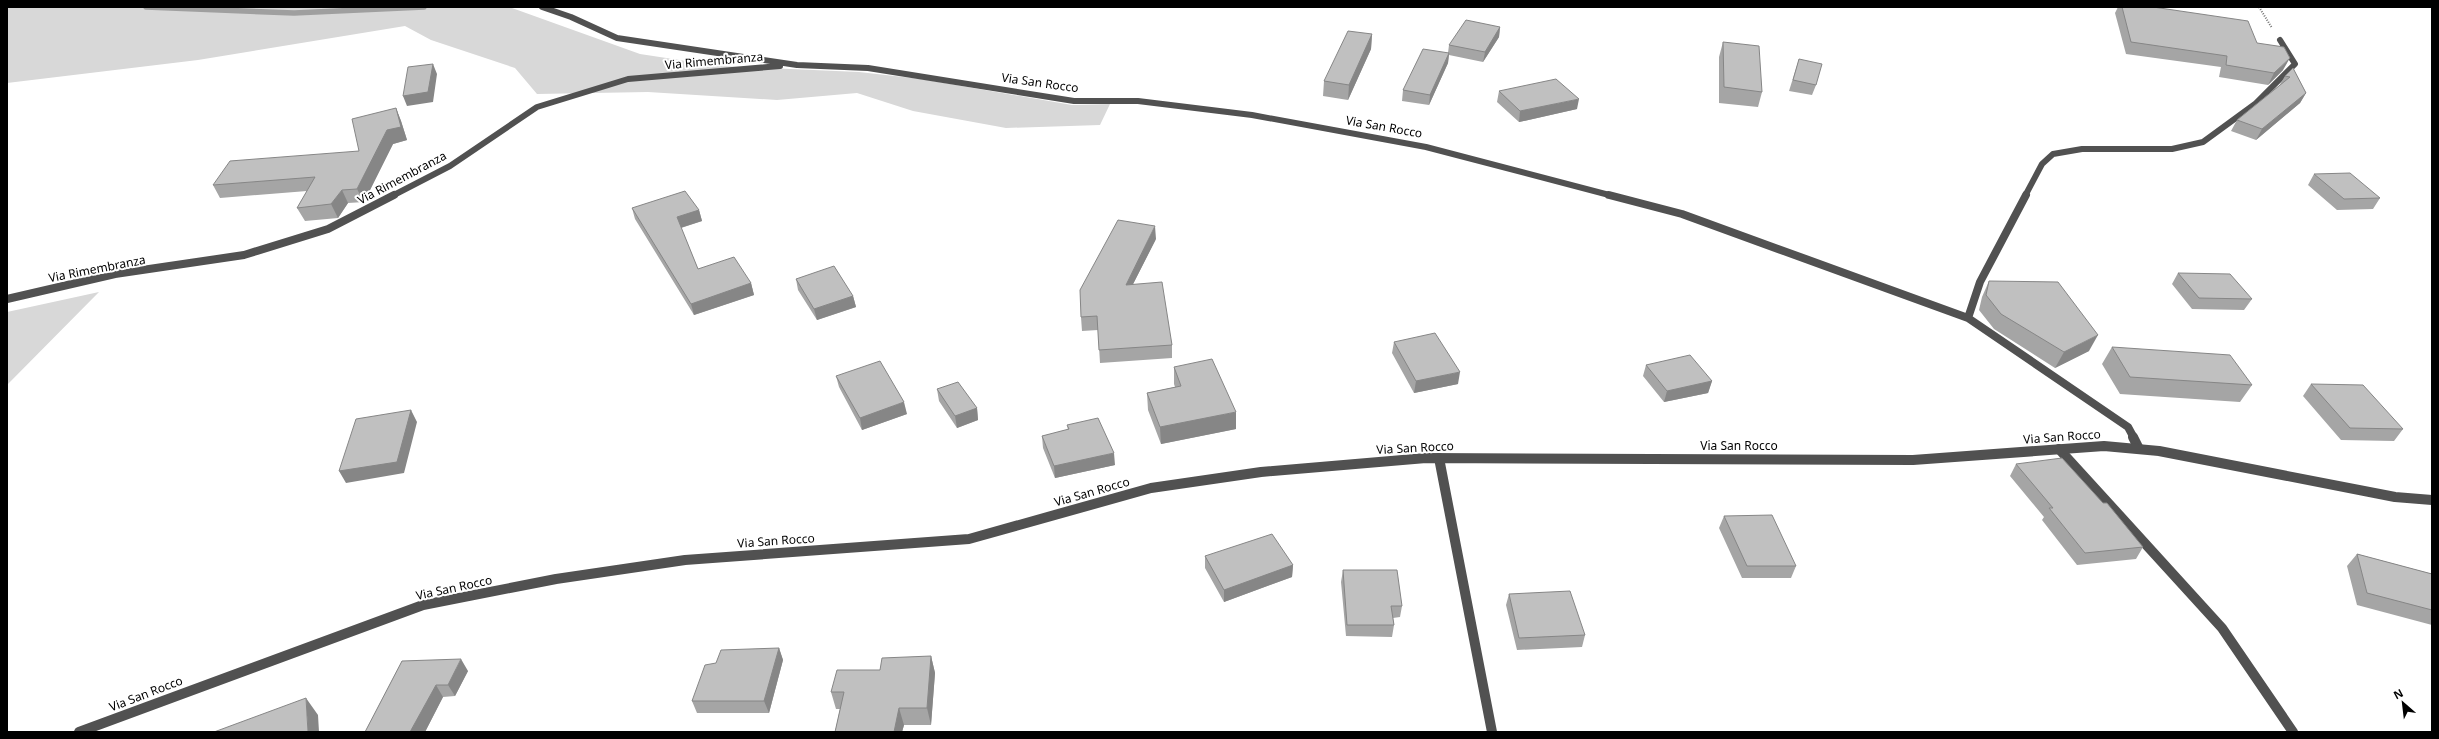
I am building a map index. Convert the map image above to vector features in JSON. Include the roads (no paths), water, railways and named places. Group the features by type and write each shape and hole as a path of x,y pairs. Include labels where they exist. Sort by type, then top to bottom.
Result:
{"street":[{"path":"542,7 571,17 617,38 797,65"},
{"path":"1968,318 1980,282 2042,164 2053,154 2082,149 2172,149 2203,142 2255,104 2295,64 2280,40"},
{"name":"Via Rimembranza","path":"7,299 115,274 244,255 328,229 450,166 537,106 628,80 797,65"},
{"name":"Via San Rocco","path":"797,65 868,68 1074,102 1138,101 1237,114 1426,147 1682,214 1968,318 2128,427 2139,449"},
{"name":"Via San Rocco","path":"80,732 327,639 439,602 556,579 685,560 969,539 1151,488 1260,472 1438,458 1751,458 1913,460 2104,446 2159,451 2395,497 2432,500"},
{"path":"2059,449 2222,628 2293,732"},
{"path":"1438,458 1492,732"}],"waterway":[{"path":"146,7 294,13 424,7"}]}
